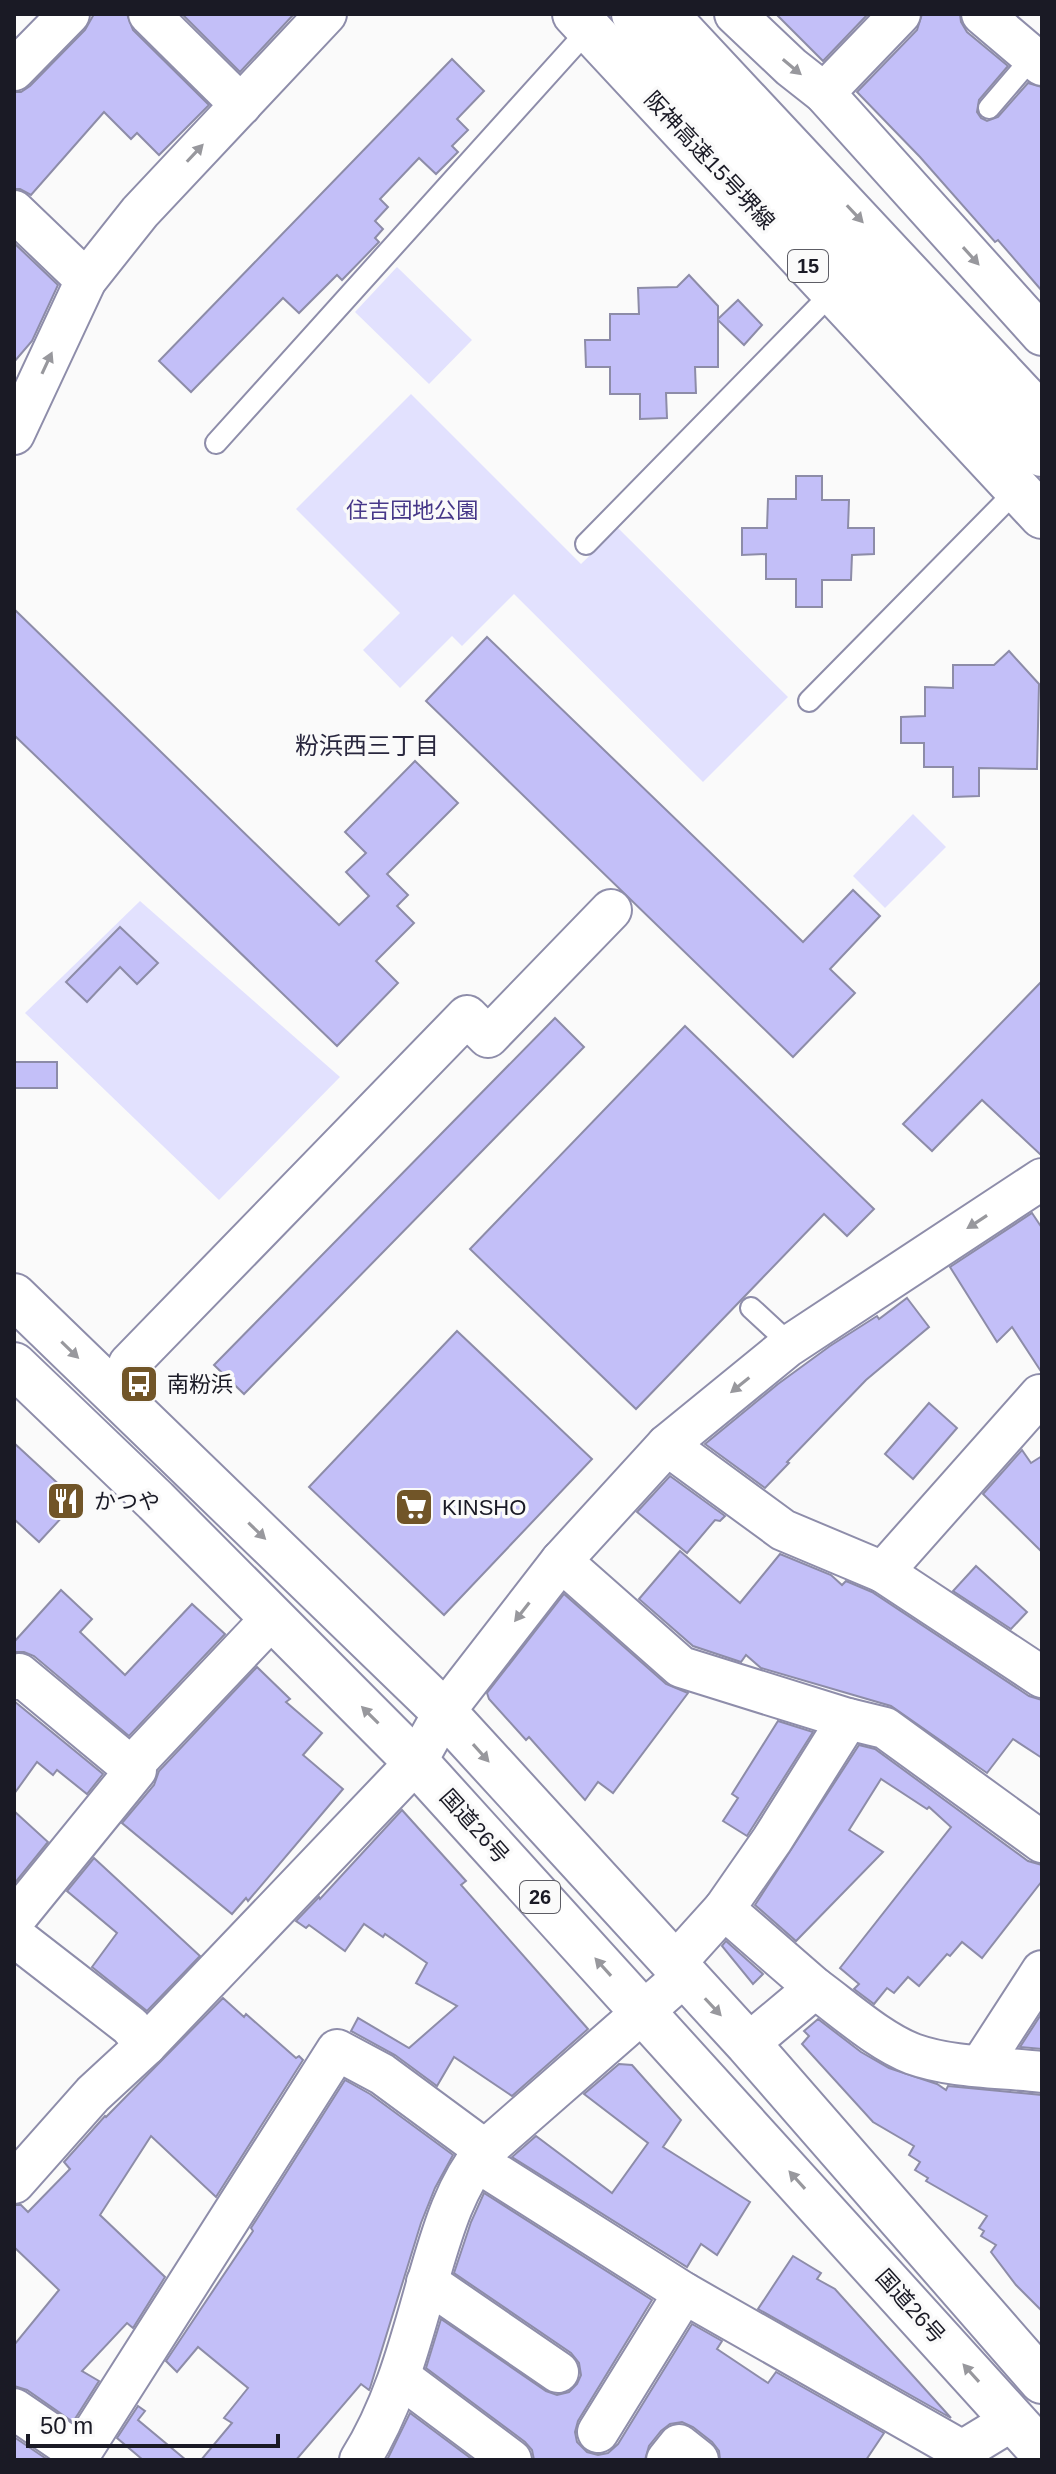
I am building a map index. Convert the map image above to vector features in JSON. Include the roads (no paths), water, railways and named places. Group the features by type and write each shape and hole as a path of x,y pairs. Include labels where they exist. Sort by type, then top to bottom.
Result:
{"highway":[{"name":"阪神高速15号堺線","path":"634,14 1042,454"},
{"name":"阪神高速15号堺線","path":"571,22 1026,507"},
{"name":"26","path":"14,1296 444,1712 748,2044 1042,2381"},
{"name":"国道26号","path":"14,1365 156,1501 416,1762 1042,2452"}],"street":[{"path":"14,70 69,14"},
{"path":"149,14 241,105"},
{"path":"14,434 86,280 140,212 326,14"},
{"path":"668,14 1042,414"},
{"path":"735,14 791,67 824,93 1042,333"},
{"path":"824,93 900,14"},
{"path":"982,14 1039,56"},
{"path":"571,22 826,299 1026,507 1042,531"},
{"path":"14,211 86,280"},
{"path":"129,1364 467,1016 488,1037 611,910"},
{"path":"14,2183 93,2094 146,2045 416,1762 444,1712 561,1561 667,1445 787,1347 1042,1179"},
{"path":"883,1572 1042,1396"},
{"path":"667,1445 783,1530 883,1572 1042,1677"},
{"path":"561,1561 681,1667 885,1728 1042,1842"},
{"path":"131,1767 272,1618"},
{"path":"14,1679 19,1674 136,1770 14,1920"},
{"path":"360,2460 400,2377 443,2227 463,2182 480,2156 645,2013 678,1969 687,1950 724,1909 772,1840 848,1719"},
{"path":"724,1909 815,1988 897,2047 934,2060 1042,2072"},
{"path":"14,1936 130,2026 146,2045"},
{"path":"981,2065 1042,1971"},
{"path":"748,2044 815,1988"},
{"path":"14,2409 78,2457 337,2050 382,2074 480,2156 684,2293 962,2451 1013,2420"},
{"path":"427,2282 558,2372"},
{"path":"598,2432 684,2293"},
{"path":"400,2377 511,2460"},
{"path":"667,2460 679,2445 698,2460"}],"lane":[{"path":"216,443 571,22"},
{"path":"989,108 1039,56"},
{"path":"586,544 826,299"},
{"path":"809,701 1026,507"},
{"path":"751,1308 776,1331 787,1347"}],"place":[{"name":"南粉浜","path":"139,1384"},
{"name":"かつや","path":"66,1501"},
{"name":"KINSHO","path":"414,1507"}],"district":[{"name":"粉浜西三丁目","path":"367,746"}],"park label":[{"name":"住吉団地公園","path":"412,510"}]}
